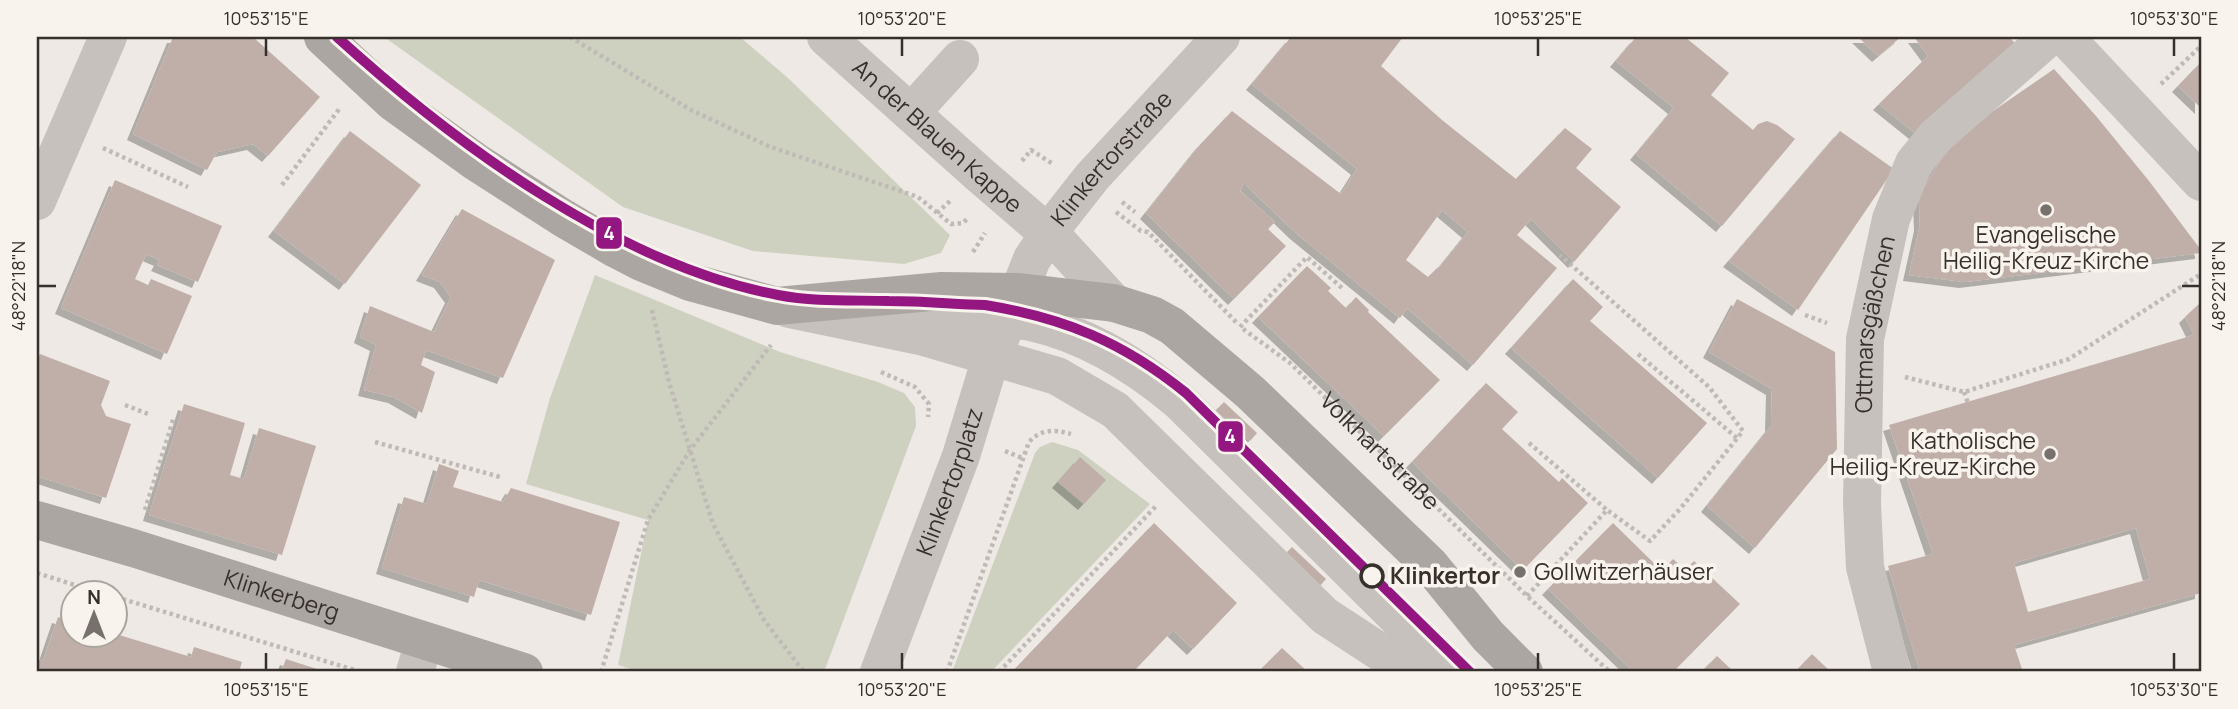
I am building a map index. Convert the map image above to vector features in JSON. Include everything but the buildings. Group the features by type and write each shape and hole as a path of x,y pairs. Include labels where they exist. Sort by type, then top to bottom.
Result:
{"main road":[{"path":"323,37 393,102 476,162 563,218 641,262 717,290 787,309"},
{"name":"Volkhartstraße","path":"787,309 942,291 1014,305 1114,303 1152,315 1179,330 1250,392 1430,565 1489,636 1524,672"},
{"name":"Klinkerberg","path":"37,520 133,548 419,657 524,672"}],"street":[{"path":"37,201 108,37"},
{"name":"An der Blauen Kappe","path":"826,37 1049,234"},
{"name":"Ottmarsgäßchen","path":"1892,672 1865,567 1862,503 1866,339 1891,219 1913,163 1936,136 2049,37"},
{"path":"2065,37 2201,182"},
{"name":"Klinkertorstraße","path":"1014,305 1032,259 1059,219 1207,41"},
{"path":"911,113 960,59"},
{"name":"Volkhartstraße","path":"1049,234 1114,303"},
{"path":"1014,305 1030,322 1073,336 1119,358 1180,402 1452,672"},
{"name":"Klinkertorplatz","path":"878,672 961,456 993,356 1014,305"},
{"path":"787,309 924,337 1058,376 1115,410 1325,616 1394,661 1406,672"}],"path":[{"path":"570,37 691,110 768,146 918,197 937,213"},
{"path":"2133,110 2201,46"},
{"path":"282,185 365,77"},
{"path":"67,131 188,187"},
{"name":"Volkhartstraße","path":"1148,232 1240,327 1290,363 1527,596 1610,672"},
{"path":"1529,443 1607,510 1650,541 1680,509 1743,431 1709,387 1560,255"},
{"path":"1240,327 1307,257 1342,288"},
{"path":"641,262 668,382 713,523 764,620 804,672"},
{"path":"1902,377 1964,392 2069,359 2201,274"},
{"path":"601,672 648,520 690,450 787,309"},
{"path":"1638,354 1737,438"},
{"path":"878,371 915,387 929,404 927,429"},
{"path":"1964,392 1968,403"},
{"path":"125,405 151,415"},
{"path":"133,548 174,417"},
{"path":"947,672 1029,442 1042,431 1056,430 1077,437"},
{"path":"375,442 500,477"},
{"path":"1004,451 1022,457"},
{"path":"999,672 1183,477"},
{"path":"1527,596 1607,510"},
{"path":"37,573 60,580"},
{"path":"130,601 361,672"}],"green space":[{"path":"384,37 740,37 788,78 950,235 941,253 904,264 753,251 623,207"},
{"path":"595,275 780,352 878,382 904,393 915,407 916,426 824,672 640,672 618,665 648,520 526,484 550,398"},
{"path":"1052,442 1078,450 1150,504 991,672 952,672 1035,453 1040,447"}],"transit line":[{"name":"4","path":"337,37 383,78 486,158 542,195 659,257 718,280 778,295 819,300 985,305 1014,310 1067,325 1116,346 1163,375 1186,393 1470,672"}],"place":[{"name":"Evangelische Heilig-Kreuz-Kirche","path":"2046,210"},
{"name":"Katholische Heilig-Kreuz-Kirche","path":"2050,454"},
{"name":"Gollwitzerhäuser","path":"1520,572"},
{"name":"Klinkertor","path":"1372,576"}]}
